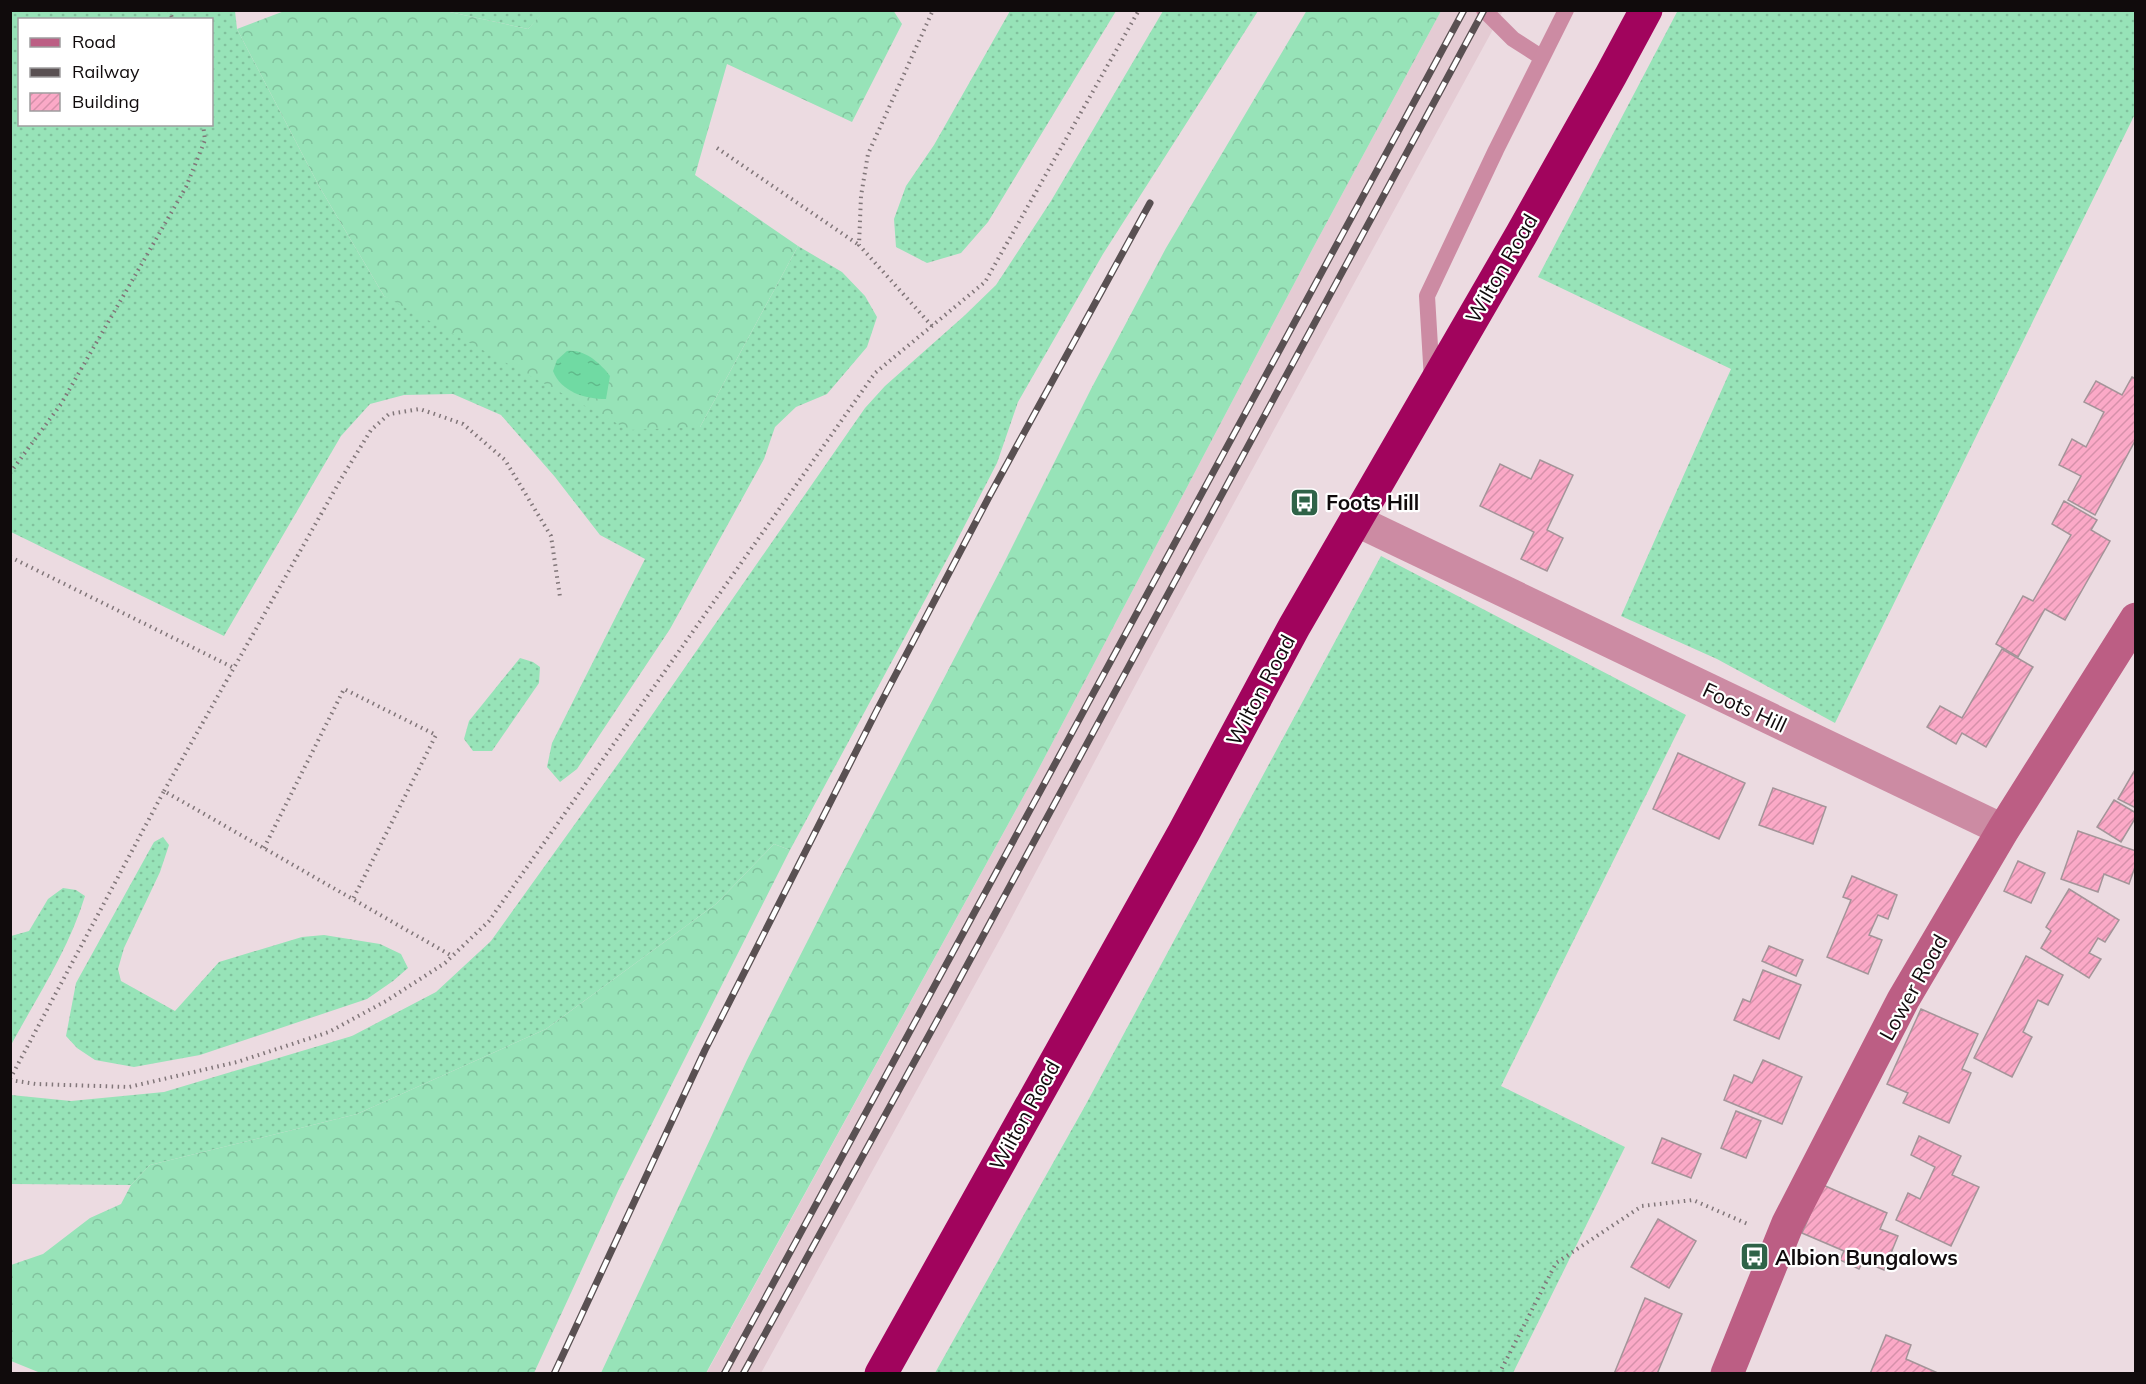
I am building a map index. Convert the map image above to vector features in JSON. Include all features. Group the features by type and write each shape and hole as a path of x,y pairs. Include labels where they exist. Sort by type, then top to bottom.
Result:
{"highway":[{"name":"Wilton Road","path":"881,1374 1184,832 1294,627 1606,85 1646,10"}],"street":[{"name":"Foots Hill","path":"1357,521 2003,830"},
{"name":"Lower Road","path":"1727,1374 1788,1223 1904,1000 2003,830 2136,619"}],"lane":[{"path":"1484,10 1513,39 1542,57"},
{"path":"1433,387 1426,297 1566,10"}],"path":[{"path":"859,245 861,196 868,154 933,10"},
{"path":"560,597 550,536 505,460 463,424 420,409 389,414 371,430 340,479 164,791 10,1079 36,1084 129,1087 237,1062 329,1032 386,1001 453,956 489,921 875,374 984,282 1139,10"},
{"path":"10,472 61,404 186,187 205,140 203,126"},
{"path":"717,148 859,245 932,326"},
{"path":"10,557 234,668"},
{"path":"264,848 344,689 436,735 353,899"},
{"path":"164,791 453,956"},
{"path":"1499,1374 1556,1263 1642,1206 1693,1200 1782,1239"}],"shaded area":[{"path":"1441,11 1503,11 1170,620 1005,930 761,1373 706,1374 1038,770 1313,248"}],"green space":[{"path":"287,10 445,11 528,29 545,10 893,10 902,24 852,122 727,64 695,175 798,246 700,427 629,430 384,296 319,186 237,29"},
{"path":"1307,10 1441,11 1313,248 1038,770 706,1373 601,1373 747,1060 1002,567 1091,389 1166,248"},
{"path":"1678,10 2135,11 2135,114 1835,723 1717,659 1621,616 1731,369 1538,277"},
{"path":"10,11 235,11 237,29 319,186 384,296 700,427 798,246 842,272 865,296 877,317 867,347 827,394 796,407 775,427 764,459 670,629 577,769 560,782 547,767 552,743 645,559 600,535 555,477 501,415 453,394 404,395 370,404 341,436 224,636 11,532"},
{"path":"445,11 545,11 528,29"},
{"path":"1010,11 1116,11 988,222 961,253 927,263 896,247 894,219 906,186 934,145"},
{"path":"1163,11 1258,11 1103,254 1018,402 997,463 790,850 774,844 716,904 546,1029 357,1114 150,1165 131,1185 11,1184 11,1095 71,1101 164,1092 352,1036 436,992 491,941 618,764 865,408 885,386 996,285 1051,201"},
{"path":"1381,556 1686,715 1501,1086 1625,1147 1513,1373 935,1373 1085,1106"},
{"path":"520,658 540,667 539,683 492,751 473,751 464,739 469,721"},
{"path":"163,837 169,845 160,872 124,948 118,969 121,981 175,1011 219,962 302,937 324,935 380,944 401,954 408,968 367,999 200,1055 134,1067 95,1060 77,1048 66,1036 76,983 154,842"},
{"path":"774,844 790,850 618,1191 534,1373 43,1374 11,1361 11,1265 43,1254 90,1218 121,1204 131,1185 150,1165 357,1114 546,1029 716,904"},
{"path":"63,888 76,890 85,896 61,954 11,1045 11,936 29,931 48,899"}],"water":[{"path":"567,351 580,352 602,366 610,376 606,399 590,398 575,393 557,378 553,371 557,360"}],"building":[{"path":"2132,377 2136,379 2136,439 2095,515 2068,500 2081,476 2059,465 2072,439 2086,447 2104,412 2084,402 2096,381 2122,395"},
{"path":"1540,460 1573,475 1547,530 1563,538 1547,571 1521,559 1534,532 1480,506 1500,464 1531,479"},
{"path":"2064,501 2097,520 2091,530 2110,541 2065,620 2045,609 2018,657 1996,644 2023,596 2033,601 2071,535 2052,524"},
{"path":"2002,649 2033,667 1986,747 1962,733 1956,744 1927,727 1940,706 1962,718"},
{"path":"1678,753 1745,783 1719,839 1653,809"},
{"path":"2136,768 2136,808 2118,799"},
{"path":"1773,788 1826,807 1813,844 1759,825"},
{"path":"2114,800 2136,813 2136,817 2121,842 2097,827"},
{"path":"2078,831 2136,851 2136,864 2129,884 2104,874 2098,892 2061,879"},
{"path":"2018,861 2045,873 2031,903 2004,891"},
{"path":"1852,876 1897,895 1888,919 1878,915 1869,935 1882,940 1868,974 1827,957 1851,900 1843,897"},
{"path":"2069,889 2119,920 2105,942 2098,938 2089,953 2101,959 2089,978 2041,948 2051,931 2046,927"},
{"path":"1769,946 1803,960 1796,976 1762,961"},
{"path":"2026,956 2063,975 2048,1005 2038,1000 2023,1032 2032,1037 2012,1077 1974,1058"},
{"path":"1763,970 1801,985 1779,1039 1734,1020 1743,999 1750,1002"},
{"path":"1921,1009 1978,1034 1962,1069 1971,1073 1949,1123 1903,1103 1908,1093 1887,1084"},
{"path":"1763,1060 1802,1077 1782,1124 1724,1100 1734,1075 1752,1083"},
{"path":"1736,1111 1761,1121 1746,1158 1721,1148"},
{"path":"1919,1136 1961,1156 1952,1175 1979,1187 1951,1246 1896,1220 1908,1193 1920,1199 1935,1167 1911,1155"},
{"path":"1662,1138 1701,1154 1691,1178 1652,1163"},
{"path":"1823,1185 1887,1213 1880,1229 1898,1236 1884,1270 1863,1261 1859,1269 1840,1260 1844,1251 1802,1233"},
{"path":"1658,1219 1696,1241 1669,1288 1631,1267"},
{"path":"1645,1298 1682,1314 1657,1374 1614,1374"},
{"path":"1886,1335 1911,1345 1906,1359 1940,1374 1870,1374"}],"railway":[{"path":"724,1374 1464,10"},
{"path":"743,1374 951,995 1484,10"},
{"path":"554,1374 705,1050 876,712 990,495 1150,203"}],"place":[{"name":"Foots Hill","path":"1305,502"},
{"name":"Albion Bungalows","path":"1754,1257"}]}
